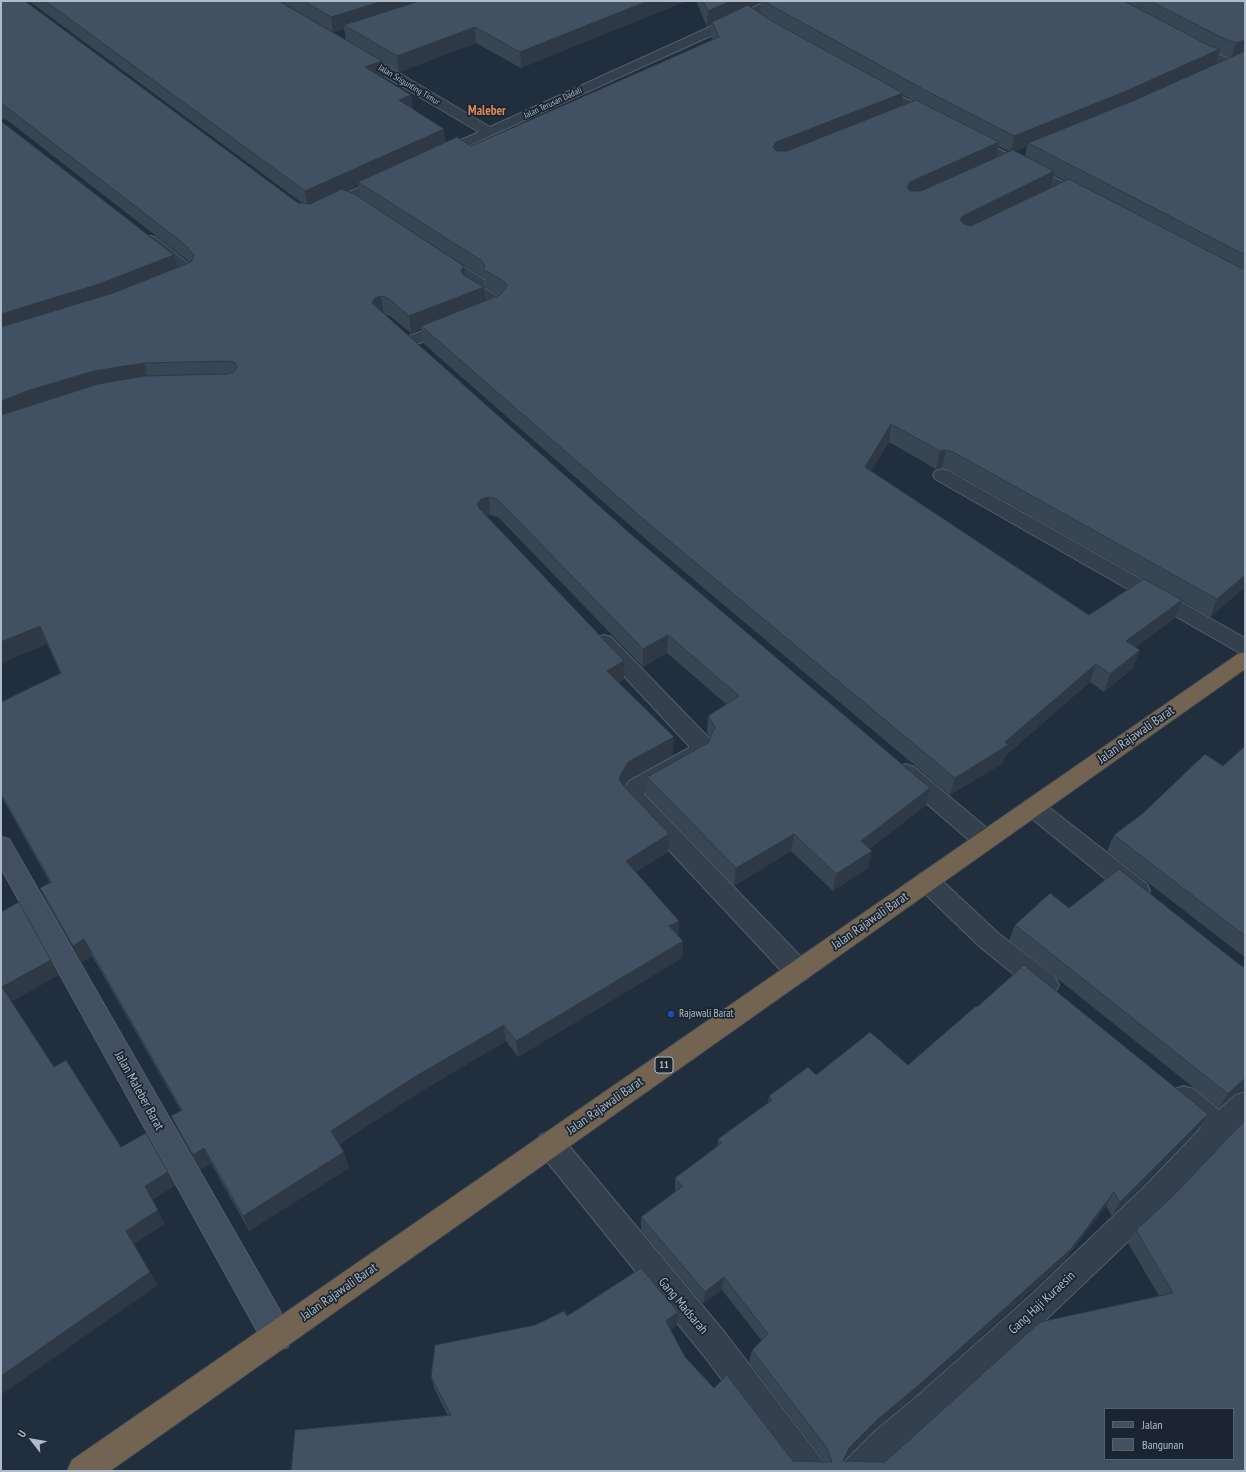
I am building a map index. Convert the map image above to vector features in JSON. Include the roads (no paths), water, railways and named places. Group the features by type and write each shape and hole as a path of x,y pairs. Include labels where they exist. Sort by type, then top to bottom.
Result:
{"highway":[{"name":"Jalan Rajawali Barat","path":"83,1471 1245,659"}],"street":[{"name":"Jalan Terusan Dadali","path":"425,162 777,1"},
{"path":"747,14 761,22"},
{"path":"1178,39 1211,57 1231,64"},
{"name":"Jalan Srigunting Timur","path":"346,48 489,132"},
{"path":"1216,70 1245,58"},
{"path":"862,79 942,123"},
{"path":"901,115 915,109"},
{"path":"956,130 1100,206"},
{"path":"996,166 1024,153"},
{"path":"313,213 396,175"},
{"path":"1050,195 1064,188"},
{"path":"346,199 364,208"},
{"path":"138,231 189,272 187,277 160,287"},
{"path":"409,342 498,306 499,304 472,288 477,284 476,282 430,252"},
{"path":"394,328 426,357"},
{"path":"942,475 1245,647"},
{"path":"593,630 701,744 698,753 637,787 630,795 798,971"},
{"path":"892,761 986,840"},
{"path":"1033,807 1153,903"},
{"name":"Jalan Maleber Barat","path":"1,846 277,1336"},
{"path":"927,881 989,940 1062,998"},
{"path":"1166,1083 1220,1127"},
{"name":"Gang Haji Kuraesin","path":"857,1471 885,1443 926,1409 1043,1303 1153,1198 1220,1127 1245,1104"},
{"name":"Gang Madsarah","path":"550,1144 715,1345 812,1471"}],"place":[{"name":"Rajawali Barat","path":"671,1014"}],"district":[{"name":"Maleber","path":"487,111"}]}
